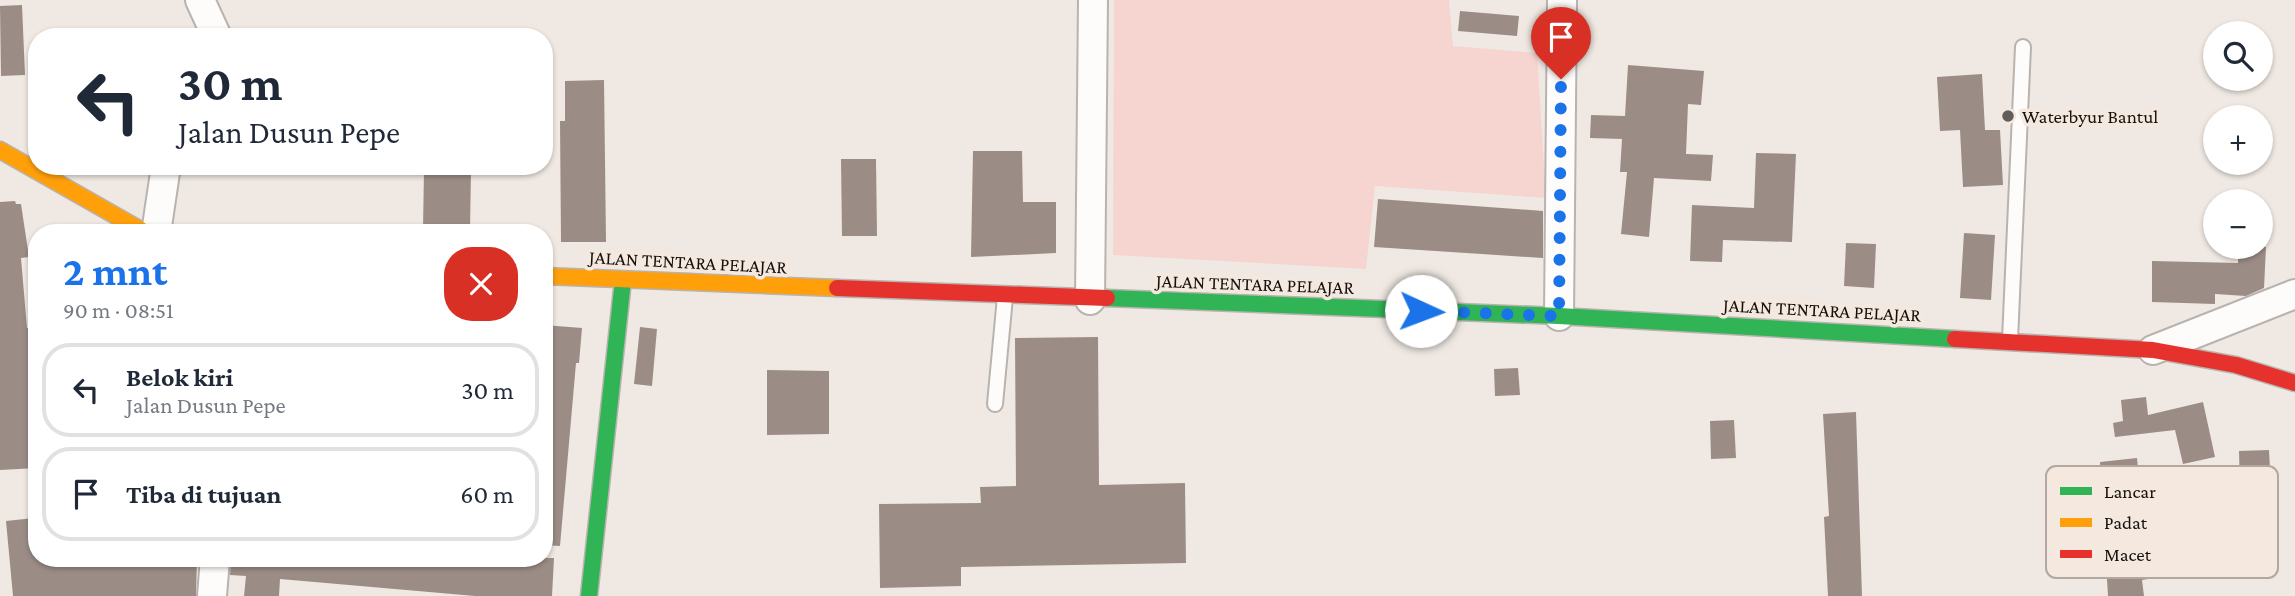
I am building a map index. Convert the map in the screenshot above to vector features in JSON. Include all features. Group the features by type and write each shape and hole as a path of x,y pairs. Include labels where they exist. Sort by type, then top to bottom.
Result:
{"main road":[{"path":"0,150 28,166"},
{"path":"44,175 130,224"},
{"name":"JALAN TENTARA PELAJAR","path":"553,276 1004,297 1559,316 2153,349 2236,365 2295,383"},
{"path":"589,596 623,280"}],"street":[{"path":"200,0 213,28"},
{"path":"1090,300 1093,0"},
{"path":"1559,316 1562,0"},
{"path":"157,224 165,175"},
{"path":"2153,349 2295,294"},
{"path":"212,596 214,567"}],"lane":[{"path":"2010,342 2023,47"},
{"path":"995,404 1004,297"}],"shaded area":[{"path":"1114,0 1449,0 1453,46 1537,53 1546,198 1375,186 1366,269 1113,255"}],"building":[{"path":"22,5 25,75 1,76 0,6"},
{"path":"1460,11 1519,16 1517,36 1458,31"},
{"path":"1628,65 1704,71 1701,105 1688,104 1686,154 1713,155 1711,181 1654,178 1649,237 1621,234 1627,172 1620,172 1622,139 1590,138 1591,115 1625,116"},
{"path":"1982,74 1985,130 2000,130 2003,185 1963,187 1960,130 1940,131 1937,77"},
{"path":"604,80 606,242 561,242 560,121 565,121 565,81"},
{"path":"973,151 1022,151 1023,202 1056,202 1056,253 971,257"},
{"path":"1756,153 1796,154 1792,242 1723,240 1722,262 1690,261 1692,205 1754,208"},
{"path":"841,159 876,159 877,236 842,236"},
{"path":"424,175 471,175 470,224 423,224"},
{"path":"1378,199 1543,211 1543,258 1374,247"},
{"path":"15,201 16,204 21,204 28,250 28,257 21,258 28,328 28,468 0,470 0,202"},
{"path":"1964,233 1995,235 1991,300 1960,298"},
{"path":"1846,243 1876,244 1874,288 1844,286"},
{"path":"2238,259 2265,259 2264,288 2246,296 2215,294 2215,304 2152,302 2152,261 2238,263"},
{"path":"553,326 582,328 579,363 576,363 560,546 553,546"},
{"path":"640,327 657,329 652,386 634,384"},
{"path":"1098,337 1099,485 1185,483 1186,563 961,567 961,586 880,588 879,504 981,503 980,487 1016,486 1015,338"},
{"path":"1518,368 1520,395 1495,396 1494,369"},
{"path":"767,370 829,371 829,434 767,435"},
{"path":"2146,397 2148,415 2203,402 2215,457 2183,464 2175,430 2115,437 2113,423 2123,421 2121,400"},
{"path":"1856,412 1862,596 1828,596 1824,517 1829,516 1823,414"},
{"path":"1734,420 1736,458 1711,459 1710,421"},
{"path":"2269,450 2270,466 2239,466 2239,451"},
{"path":"2137,458 2138,466 2100,466 2100,462"},
{"path":"28,519 28,567 197,567 196,596 13,596 6,521"},
{"path":"554,558 552,596 475,596 280,579 279,596 244,596 246,576 230,575 230,567 553,567"},
{"path":"2107,578 2148,578 2142,580 2144,596 2108,596"}],"traffic: fast":[{"path":"589,596 623,280"},
{"path":"1107,298 1559,316 1955,339"}],"traffic: slow":[{"path":"0,150 28,166"},
{"path":"44,175 130,224"},
{"path":"553,276 837,288"}],"traffic: jam":[{"path":"837,288 1107,298"},
{"path":"1955,339 2153,350 2236,365 2295,383"}],"place":[{"name":"Waterbyur Bantul","path":"2008,116"}],"route":[{"path":"1421,311 1559,316 1561,79"}]}
